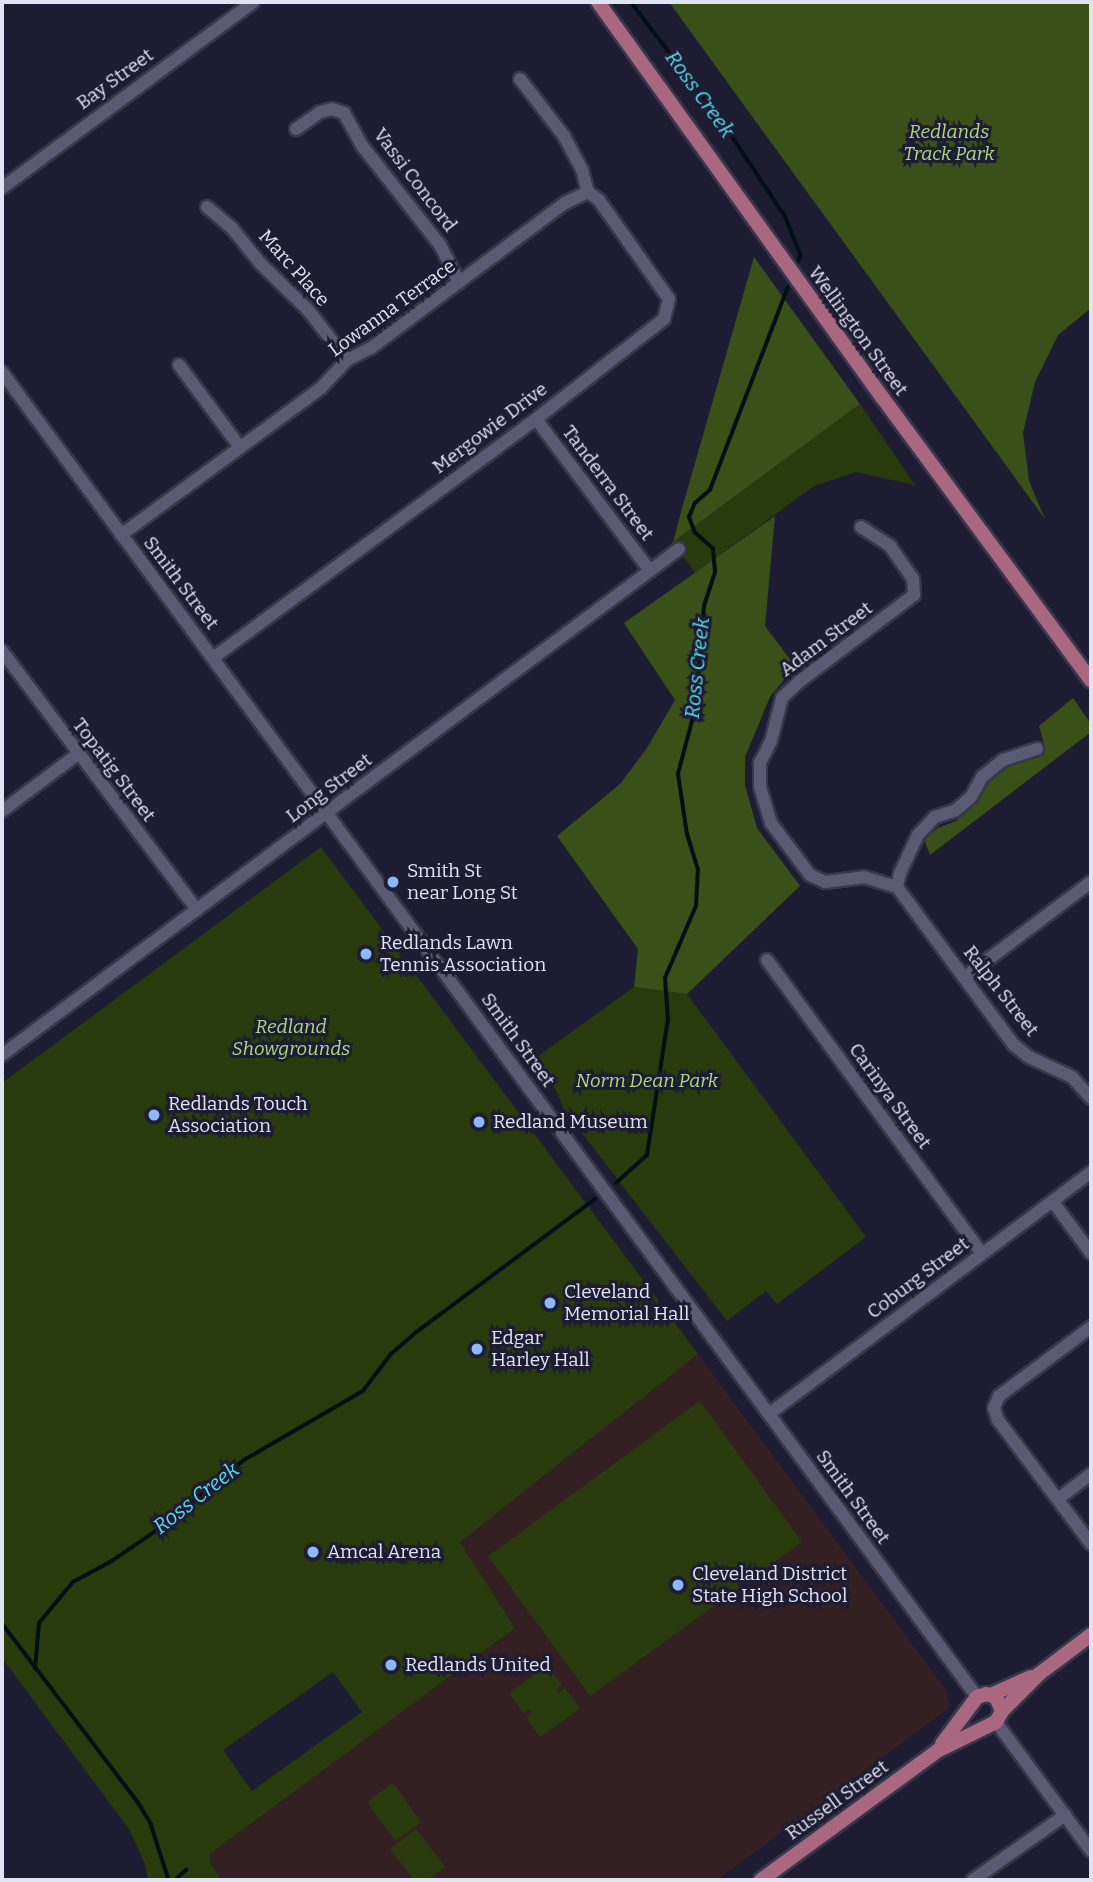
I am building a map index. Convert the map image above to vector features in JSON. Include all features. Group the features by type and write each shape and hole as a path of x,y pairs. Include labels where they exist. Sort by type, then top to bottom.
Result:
{"main road":[{"name":"Wellington Street","path":"598,2 882,397 1091,680"},
{"name":"Russell Street","path":"761,1880 937,1751 994,1720 1039,1674 1091,1635"},
{"name":"Russell Street","path":"937,1751 980,1700 1039,1674"},
{"path":"980,1700 1000,1701 994,1720 975,1721 980,1700"}],"street":[{"name":"Bay Street","path":"2,188 253,2"},
{"path":"520,79 564,136 582,170 589,192"},
{"name":"Vassi Concord","path":"296,129 320,112 332,109 344,113 363,147 440,244 459,282"},
{"name":"Lowanna Terrace","path":"121,535 321,388 347,360 371,348 565,203 589,192"},
{"name":"Mergowie Drive","path":"213,658 536,419 664,319 669,299 599,200 589,192"},
{"name":"Marc Place","path":"207,207 232,227 260,263 309,310 347,360"},
{"path":"179,365 240,447"},
{"name":"Smith Street","path":"2,372 980,1700"},
{"name":"Tanderra Street","path":"536,419 650,571"},
{"name":"Adam Street","path":"861,527 890,546 913,579 914,595 801,680 782,698 771,741 760,763 760,787 771,823 810,875 825,882 864,877 897,887"},
{"name":"Long Street","path":"2,1055 679,549"},
{"name":"Topatig Street","path":"2,651 197,910"},
{"path":"897,887 900,873 918,835 935,817 956,810 971,797 982,777 1003,760 1037,749"},
{"path":"2,811 78,754"},
{"path":"965,977 1091,882"},
{"name":"Ralph Street","path":"897,887 1014,1045 1029,1057 1072,1077 1091,1098"},
{"name":"Carinya Street","path":"766,960 982,1254"},
{"name":"Coburg Street","path":"769,1415 1091,1172"},
{"path":"1053,1202 1091,1253"},
{"path":"1091,1327 999,1396 994,1408 998,1420 1091,1544"},
{"path":"1058,1499 1091,1474"},
{"path":"994,1720 1091,1850"},
{"path":"973,1880 1065,1815"}],"shaded area":[{"name":"Cleveland District State High School","path":"698,1354 946,1690 949,1708 717,1880 222,1880 211,1865 210,1854 515,1628 460,1542"}],"green space":[{"name":"Redlands Track Park","path":"669,2 1091,2 1091,308 1058,335 1035,382 1023,433 1029,481 1045,519"},
{"path":"754,257 860,404 673,542 681,512"},
{"path":"860,404 915,485 856,472 814,486 695,573 673,542"},
{"path":"775,516 765,626 795,666 770,697 745,757 745,785 757,828 800,886 687,994 634,987 638,949 557,836 620,784 647,748 675,700 624,623"},
{"path":"1073,698 1091,724 1091,732 930,855 924,839 938,828 956,821 978,802 990,779 1006,767 1031,759 1045,747 1039,726"},
{"name":"Redland Showgrounds","path":"321,847 698,1354 460,1542 515,1628 210,1854 211,1865 222,1880 148,1880 145,1864 129,1829 2,1658 2,1083","holes":["333,1672 362,1712 252,1791 223,1750"]},
{"name":"Norm Dean Park","path":"634,987 687,994 866,1237 777,1304 766,1291 727,1321 564,1110 537,1057"},
{"path":"700,1401 802,1542 590,1696 488,1556"},
{"path":"548,1665 562,1685 556,1690 559,1693 565,1688 580,1708 540,1737 526,1717 532,1712 530,1709 523,1713 509,1693"},
{"path":"393,1783 421,1822 395,1841 367,1802"},
{"path":"416,1829 445,1867 428,1880 414,1880 390,1849"}],"waterway":[{"name":"Ross Creek","path":"631,2 722,121 785,216 801,255 798,262"},
{"name":"Ross Creek","path":"616,1183 647,1155 668,1020 665,978 696,906 698,870 687,835 678,774 696,706 704,606 715,572 713,549 695,533 689,517 695,503 710,490 788,287"},
{"name":"Ross Creek","path":"35,1669 39,1623 73,1582 112,1561 160,1528 244,1460 363,1391 391,1354 414,1334 595,1199"},
{"name":"Ross Creek","path":"2,1623 138,1802 151,1824 169,1880"},
{"path":"175,1880 186,1870"}],"place":[{"name":"Smith St near Long St","path":"393,882"},
{"name":"Redlands Lawn Tennis Association","path":"366,954"},
{"name":"Redlands Touch Association","path":"154,1115"},
{"name":"Redland Museum","path":"479,1122"},
{"name":"Cleveland Memorial Hall","path":"550,1303"},
{"name":"Edgar Harley Hall","path":"477,1349"},
{"name":"Amcal Arena","path":"313,1552"},
{"name":"Cleveland District State High School","path":"678,1585"},
{"name":"Redlands United","path":"391,1665"}]}
